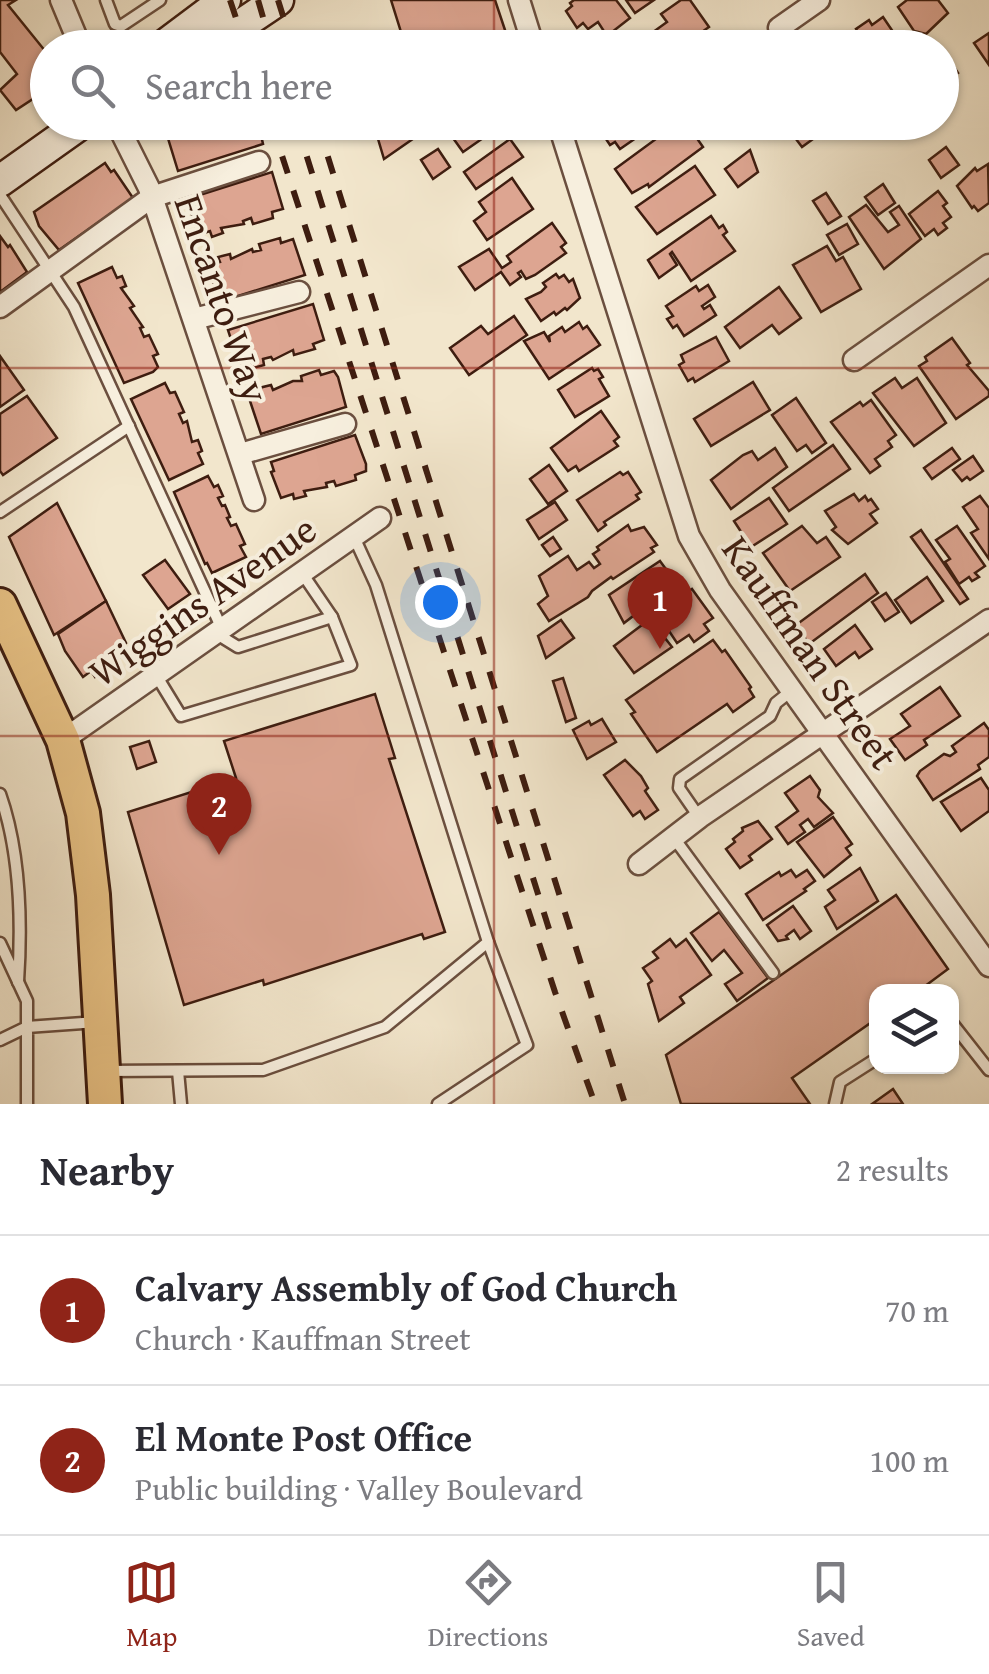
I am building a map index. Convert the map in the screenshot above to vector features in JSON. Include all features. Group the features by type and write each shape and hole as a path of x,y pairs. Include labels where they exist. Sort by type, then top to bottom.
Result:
{"main road":[{"path":"185,30 225,0"},
{"path":"234,30 278,0"},
{"path":"0,181 58,140"},
{"path":"0,605 12,643 63,740 83,814 103,1021 106,1104"}],"street":[{"path":"61,0 74,30"},
{"path":"519,0 528,30"},
{"path":"779,28 820,0"},
{"name":"Encanto Way","path":"125,140 152,196 254,500"},
{"name":"Kauffman Street","path":"564,140 689,536 720,590 989,966"},
{"path":"0,307 152,196 259,162"},
{"path":"854,360 989,265"},
{"path":"194,319 300,292"},
{"path":"240,454 345,424"},
{"name":"Wiggins Avenue","path":"63,740 380,518"},
{"path":"640,864 700,818 989,620"}],"lane":[{"path":"106,0 118,26 160,0"},
{"path":"0,195 74,306 219,631 238,648 332,618"},
{"path":"0,512 129,426"},
{"path":"354,537 376,585 488,942 526,1045 438,1104"},
{"path":"156,675 181,716 351,666 332,618 302,573"},
{"path":"700,818 679,788 680,779 770,716 776,703 792,690"},
{"path":"0,794 14,866 21,938 18,982"},
{"path":"673,838 773,973"},
{"path":"104,1071 263,1070 385,1028 488,942"},
{"path":"0,944 26,1001 27,1104"},
{"path":"0,1040 27,1027 103,1021"},
{"path":"959,1032 989,1070"},
{"path":"835,1104 840,1082 869,1063"},
{"path":"178,1071 182,1104"}],"building":[{"path":"0,0 16,0 8,5 30,32 30,101 16,110 0,90 17,74 0,52"},
{"path":"391,0 495,0 505,30 400,30"},
{"path":"616,0 630,18 615,30 603,30 598,22 588,29 583,23 577,28 566,11 572,6 570,3"},
{"path":"626,0 654,0 635,13"},
{"path":"681,0 690,0 709,27 656,30 667,22 661,14"},
{"path":"907,0 938,0 948,13 930,30 913,30 898,7"},
{"path":"883,17 892,30 856,29 869,20 872,25"},
{"path":"989,33 989,65 974,43"},
{"path":"169,140 262,140 263,144 178,171"},
{"path":"378,140 411,140 384,159"},
{"path":"454,140 480,140 463,152"},
{"path":"509,140 523,157 476,189 464,172"},
{"path":"607,140 633,140 620,149 615,142 610,145"},
{"path":"654,140 698,140 703,147 649,187 648,184 632,193 615,169"},
{"path":"946,147 959,165 941,178 929,160"},
{"path":"438,149 450,167 433,179 421,160"},
{"path":"750,150 758,172 738,187 725,169"},
{"path":"105,163 133,198 59,250 39,226 34,212"},
{"path":"988,164 989,203 978,211 957,186 975,168 977,171"},
{"path":"695,166 715,195 657,234 636,207"},
{"path":"272,172 283,209 272,212 273,218 253,224 251,218 244,224 221,228 223,233 212,237 210,231 198,235 187,199"},
{"path":"512,178 533,209 487,240 474,221 486,212 479,202"},
{"path":"883,184 895,203 878,215 865,197"},
{"path":"938,191 951,217 943,223 947,228 938,235 934,229 925,236 909,214"},
{"path":"826,193 841,216 828,224 813,201"},
{"path":"866,205 888,232 899,225 890,212 899,206 921,239 884,269 849,217"},
{"path":"711,216 719,228 723,225 727,232 723,235 735,251 691,281 672,252 677,265 659,278 648,260"},
{"path":"552,223 566,243 561,247 566,253 535,275 526,279 521,271 521,277 510,285 501,272 475,290 459,267 489,249 502,268 511,262 507,256"},
{"path":"847,224 858,244 839,255 827,235"},
{"path":"0,236 27,272 0,292"},
{"path":"280,238 281,243 293,239 305,275 219,302 208,266 220,262 218,257 230,254 231,259 252,249 261,250 259,244"},
{"path":"827,246 836,261 843,257 861,289 821,312 793,265"},
{"path":"112,267 117,278 122,276 126,286 121,288 134,306 130,308 143,327 140,328 144,337 149,335 158,354 153,356 158,367 153,372 124,383 78,283"},
{"path":"556,274 559,278 564,275 569,282 573,279 580,298 567,310 556,315 554,312 541,321 526,299 541,292 546,287 543,283"},
{"path":"708,285 715,297 702,306 704,309 710,305 716,315 684,336 667,319 673,316 666,306 696,286 699,291"},
{"path":"779,287 801,318 779,334 772,325 740,348 725,327"},
{"path":"313,304 324,340 313,344 315,349 294,355 293,350 273,360 263,359 264,365 240,367 228,330"},
{"path":"514,316 527,335 469,375 450,348 481,326 488,334"},
{"path":"579,322 583,329 587,326 600,345 549,379 524,341 544,332 550,342 549,336 562,327 565,332"},
{"path":"716,337 729,361 695,382 693,378 688,381 679,365 684,362 681,355"},
{"path":"952,338 970,363 967,365 989,391 989,396 956,419 919,366"},
{"path":"0,356 24,390 0,407"},
{"path":"592,368 598,369 603,377 599,379 609,396 575,417 558,390"},
{"path":"319,370 321,375 334,371 346,407 261,434 249,398 261,394 259,388 271,385 273,390 302,381 301,376"},
{"path":"895,378 902,388 917,378 946,423 914,446 873,393"},
{"path":"753,382 770,410 711,446 694,419"},
{"path":"165,383 170,393 175,392 184,412 179,414 183,423 187,421 192,442 198,440 203,464 169,480 131,399"},
{"path":"27,396 57,438 3,475 0,414"},
{"path":"796,398 826,443 812,453 806,445 797,451 772,415"},
{"path":"871,400 896,435 888,441 892,447 875,459 880,466 870,473 831,422 860,402 863,406"},
{"path":"601,411 619,437 614,441 618,446 579,471 576,466 568,471 551,448"},
{"path":"355,435 366,464 366,471 355,475 356,480 336,486 334,481 326,483 327,487 304,491 306,496 294,499 293,494 281,498 271,462"},
{"path":"833,445 850,469 789,511 773,488"},
{"path":"775,448 787,467 731,509 711,480 743,455 752,451 758,460"},
{"path":"952,448 960,459 932,479 924,468"},
{"path":"973,456 983,471 962,481 953,470"},
{"path":"549,465 567,491 548,504 530,479"},
{"path":"620,472 628,472 641,492 636,495 639,499 604,522 606,525 598,531 577,500"},
{"path":"208,476 214,487 218,485 223,496 218,498 225,505 231,526 236,524 246,557 212,573 174,492"},
{"path":"854,494 859,501 865,496 868,501 871,499 878,509 870,514 877,523 848,544 832,530 836,527 825,511"},
{"path":"980,496 989,508 989,559 971,533 978,529 963,507"},
{"path":"769,498 787,524 751,547 734,521"},
{"path":"555,502 567,520 539,539 527,520"},
{"path":"57,503 106,601 54,635 9,537"},
{"path":"628,525 631,531 644,527 657,545 651,548 654,552 549,621 538,604 548,596 539,576 568,556 577,570 589,562 594,568 600,564 593,554 599,550 597,547"},
{"path":"802,526 817,543 826,537 840,557 790,591 763,553"},
{"path":"957,526 985,566 975,573 979,577 972,581 969,577 959,584 945,562 950,559 936,540"},
{"path":"921,530 968,599 960,604 911,537"},
{"path":"553,537 561,549 550,556 542,545"},
{"path":"165,560 190,594 168,609 143,575"},
{"path":"660,561 676,583 624,623 609,595"},
{"path":"865,574 878,593 809,644 796,625"},
{"path":"927,577 943,601 911,623 895,600"},
{"path":"692,589 713,618 704,624 709,631 694,642 689,635 677,643 655,610"},
{"path":"886,593 899,612 885,621 872,602"},
{"path":"106,601 126,643 115,653 119,658 95,677 91,671 83,677 58,634"},
{"path":"650,619 672,647 634,673 614,646"},
{"path":"561,620 574,638 546,658 538,636"},
{"path":"855,625 872,649 859,658 855,652 836,666 824,649"},
{"path":"713,640 722,652 725,650 754,697 733,712 727,704 657,752 626,700"},
{"path":"563,678 576,718 566,722 553,681"},
{"path":"940,687 960,716 924,740 927,745 905,760 890,739 910,726 901,714"},
{"path":"375,694 395,758 389,759 445,932 424,939 422,934 264,985 263,980 184,1005 128,812 236,778 224,741"},
{"path":"602,719 616,742 587,759 573,730"},
{"path":"984,723 989,730 989,757 978,765 980,769 933,800 917,776 920,771 944,754 956,752 952,746"},
{"path":"149,741 156,762 137,769 130,747"},
{"path":"625,760 641,776 648,788 645,791 658,810 645,819 640,811 633,816 604,775"},
{"path":"810,776 820,790 818,797 833,813 814,827 808,819 800,825 805,832 788,844 776,827 798,811 785,793"},
{"path":"981,778 989,790 989,811 961,831 941,802"},
{"path":"833,817 852,844 846,848 851,855 824,877 797,842"},
{"path":"758,821 772,839 740,868 726,849 742,828"},
{"path":"860,868 878,901 837,929 825,907 835,900 828,890"},
{"path":"791,870 796,877 807,870 815,881 763,920 746,894 779,872 781,876"},
{"path":"896,895 948,969 928,984 869,984 869,1024 792,1078 810,1104 681,1104 666,1055"},
{"path":"793,906 811,931 800,939 794,930 786,936 788,939 778,941 767,925"},
{"path":"719,912 768,978 737,1001 725,984 742,973 724,950 712,961 691,933"},
{"path":"670,939 676,947 686,939 711,975 680,997 684,1003 659,1021 648,984 652,981 643,968 658,958 653,952"},
{"path":"893,1089 903,1104 872,1104"}],"railway":[{"path":"230,0 240,30"},
{"path":"258,0 267,30"},
{"path":"278,0 287,30"},
{"path":"277,140 595,1104"},
{"path":"302,140 549,929"},
{"path":"323,140 625,1104"}],"place":[{"name":"Calvary Assembly of God Church","path":"660,649"},
{"name":"El Monte Post Office","path":"219,855"}]}
